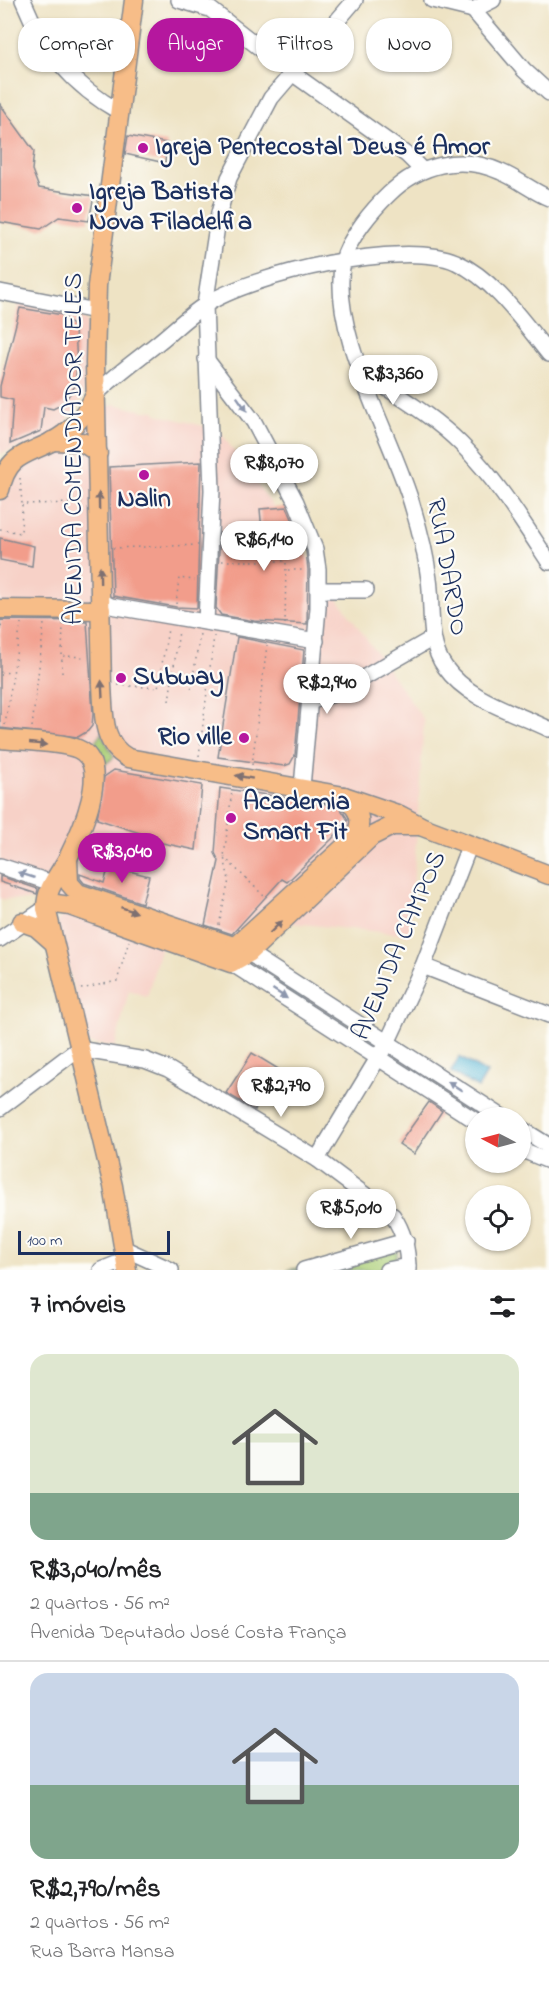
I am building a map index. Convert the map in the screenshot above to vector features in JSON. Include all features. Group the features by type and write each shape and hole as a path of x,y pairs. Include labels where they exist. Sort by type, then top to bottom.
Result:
{"main road":[{"name":"AVENIDA COMENDADOR TELES","path":"128,758 113,747 105,720 102,686 104,606 100,549 96,311 101,246 134,0"},
{"path":"1,480 17,458 52,441 85,414 96,394"},
{"path":"52,441 82,442 98,453"},
{"path":"0,600 104,606"},
{"path":"0,609 64,611 104,606"},
{"path":"2,739 76,748 92,741 105,720"},
{"path":"76,748 91,759 96,777"},
{"path":"127,1263 113,1186 78,1049 46,908 46,897 52,883 68,858 84,820 96,777 106,767 128,758 344,796 400,814 423,827 549,875"},
{"path":"243,949 274,908 354,838 359,831 359,813 344,796"},
{"path":"46,908 56,904 67,905 225,960 243,949 372,836 392,826 423,827"},
{"path":"68,858 69,883 78,893 243,949"},
{"path":"22,922 36,927 52,941"}],"street":[{"path":"23,0 39,34 63,70 98,99 120,111"},
{"path":"179,0 214,5 292,73 407,155 422,170"},
{"path":"208,622 212,490 205,304 210,259 229,178 271,98 355,0"},
{"path":"432,0 473,10 524,70 549,93"},
{"path":"473,10 493,0"},
{"name":"RUA DARDO","path":"549,198 501,172 483,166 451,163 422,170 404,179 380,202 362,224 343,260 342,293 346,323 361,371 399,463 413,506 429,576 433,638 443,665 462,685 480,697 549,729"},
{"path":"96,394 205,304 256,283 343,260 412,255 454,261 486,283 549,354"},
{"path":"0,292 96,311"},
{"path":"206,358 244,405 310,531 318,569 319,590 312,701 302,787"},
{"path":"361,371 429,417 460,442 503,494 549,561"},
{"path":"319,590 366,590"},
{"path":"104,606 316,640"},
{"path":"312,701 337,693 433,638"},
{"name":"AVENIDA CAMPOS","path":"317,1159 387,1043 423,966 470,844"},
{"path":"0,866 52,883"},
{"path":"0,939 22,922 46,908"},
{"path":"243,949 487,1107"},
{"path":"225,960 465,1114"},
{"path":"423,966 549,1015"},
{"path":"0,1108 78,1049 156,1063 317,1159 393,1216 401,1227 406,1241 408,1268 387,1270"},
{"path":"531,1135 549,1146"},
{"path":"531,1154 549,1161"},
{"path":"304,1270 406,1241"},
{"path":"101,1270 127,1263 171,1270"}],"path":[{"path":"62,406 67,415"},
{"path":"60,420 70,411"},
{"path":"0,529 21,533 21,487"},
{"path":"22,504 82,503"},
{"path":"100,549 211,544"},
{"path":"215,938 229,880 224,857 276,633 287,570 286,546"},
{"path":"210,561 286,561"},
{"path":"287,570 318,569"},
{"path":"169,700 179,578 209,580"},
{"path":"2,739 22,610"},
{"path":"30,743 45,611"},
{"path":"62,673 64,611"},
{"path":"102,686 158,688 175,617"},
{"path":"191,689 208,622"},
{"path":"198,769 208,622"},
{"path":"62,656 102,657"},
{"path":"0,672 13,673"},
{"path":"224,857 274,908"},
{"path":"65,992 117,981 133,928"}],"shaded area":[{"path":"19,302 68,313 87,321 84,395 65,424 53,435 113,404 144,411 155,411 156,414 219,430 424,720 410,935 252,919 233,938 118,905 0,899 0,463 44,440 0,454 0,379"},
{"path":"67,913 161,945 147,997 129,990 115,1047 87,1043 57,921"}],"green space":[{"path":"101,733 114,757 100,768 86,747 96,741"},
{"path":"397,1251 396,1266 374,1270 287,1270"}],"water":[{"path":"459,1057 487,1073 478,1088 451,1072"}],"building":[{"path":"0,104 34,151 32,170 39,188 94,196 89,221 59,217 41,229 0,222"},
{"name":"Igreja Pentecostal Deus é Amor","path":"128,136 167,143 165,163 125,154"},
{"path":"20,308 63,315 75,328 77,366 75,386 63,404 53,409 44,407 41,431 10,444 13,400 0,397 0,386"},
{"path":"201,462 197,608 176,607 113,596 109,467"},
{"path":"287,507 306,552 307,624 254,621 221,615 216,608 220,533 262,531 260,509"},
{"path":"0,538 34,546 32,566 0,560"},
{"path":"0,620 87,621 93,714 92,726 88,731 78,737 0,728"},
{"name":"Rio ville","path":"237,637 304,650 295,755 290,764 284,766 218,757"},
{"path":"114,770 202,785 196,850 143,839 143,834 97,819 104,777"},
{"path":"220,788 339,806 348,820 332,839 287,882 282,879 232,934 205,925 219,861 215,853"},
{"path":"109,866 149,876 142,903 84,883 80,878 80,874 104,883"},
{"path":"0,876 38,889 37,894 0,882"},
{"path":"252,1053 280,1070 255,1110 226,1093"},
{"path":"429,1102 442,1111 414,1154 399,1144"}],"waterway":[{"path":"246,963 373,1044"}],"place":[{"name":"Igreja Pentecostal Deus é Amor","path":"143,148"},
{"name":"Igreja Batista Nova Filadelfia","path":"77,208"},
{"name":"Nalin","path":"144,475"},
{"name":"Subway","path":"121,678"},
{"name":"Rio ville","path":"244,738"},
{"name":"Academia Smart Fit","path":"231,818"}]}
